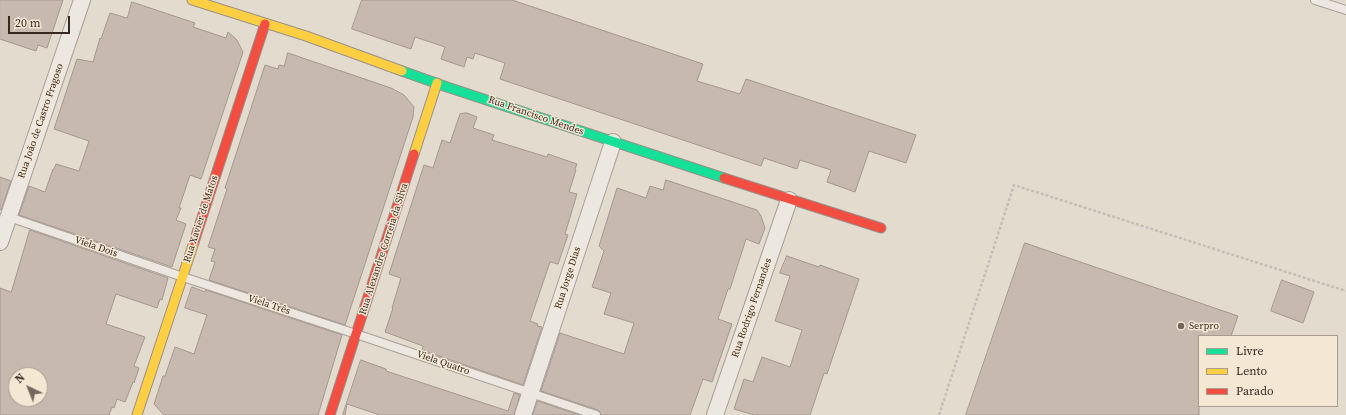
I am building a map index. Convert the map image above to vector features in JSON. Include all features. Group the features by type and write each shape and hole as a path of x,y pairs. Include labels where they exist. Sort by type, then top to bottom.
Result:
{"street":[{"name":"Rua João de Castro Fragoso","path":"0,242 82,0"},
{"name":"Rua Francisco Mendes","path":"192,0 306,36 437,83 613,142 881,228"},
{"name":"Rua Xavier de Matos","path":"137,415 265,24"},
{"name":"Rua Alexandre Correia da Silva","path":"330,415 437,83"},
{"name":"Rua Jorge Dias","path":"523,415 613,142"},
{"name":"Rua Rodrigo Fernandes","path":"715,415 790,200"}],"lane":[{"path":"1315,0 1346,10"},
{"name":"Viela Dois","path":"9,217 182,277"},
{"name":"Viela Três","path":"182,277 356,334"},
{"name":"Viela Quatro","path":"356,334 596,415"}],"path":[{"path":"940,415 1014,185 1346,291"}],"building":[{"path":"0,0 63,0 47,48 38,45 36,51 0,39"},
{"path":"362,0 512,0 703,64 697,81 740,94 746,79 916,135 906,163 869,151 855,192 827,182 831,170 800,160 797,169 764,158 761,166 500,79 505,63 475,53 473,59 467,57 464,67 441,59 445,47 415,37 411,49 352,29"},
{"path":"132,2 195,23 193,27 226,38 228,32 237,40 243,52 201,179 190,175 179,208 181,208 176,220 186,224 172,267 19,215 29,186 45,192 56,164 79,171 89,141 54,129 77,59 93,62 100,38 101,39 110,13 127,18"},
{"path":"288,53 391,88 404,95 414,107 413,117 345,325 209,280 215,262 211,261 215,249 208,247 227,189 225,188 265,65 278,69 279,65 284,66"},
{"path":"467,113 477,117 473,128 494,135 492,140 547,157 548,154 577,164 569,192 577,194 565,234 568,235 558,264 550,262 530,321 538,324 537,326 542,327 523,385 422,350 423,346 385,332 401,278 389,274 424,165 433,168 442,140 450,143 460,114"},
{"path":"0,177 11,181 1,210 0,209"},
{"path":"666,180 757,210 761,216 765,228 759,244 746,239 730,289 728,289 718,319 732,324 712,382 703,379 690,415 601,415 598,410 541,391 560,333 624,354 634,323 604,314 611,293 592,287 604,251 599,246 617,188 646,198 650,186 663,190"},
{"path":"30,230 168,278 162,300 160,299 157,308 116,294 106,324 145,337 134,366 139,368 125,402 117,399 114,408 112,407 109,415 0,415 0,288 11,292"},
{"name":"Serpro","path":"1025,243 1238,316 1231,335 1198,335 1199,415 966,415"},
{"path":"787,256 819,267 820,265 859,279 827,374 824,373 810,415 754,415 734,409 744,379 753,382 762,357 790,367 802,330 775,321 790,276 780,273"},
{"path":"1282,280 1314,292 1303,323 1271,311"},
{"path":"192,287 205,292 206,290 342,335 318,415 164,415 154,404 163,376 165,376 175,347 194,354 207,315 185,308"},
{"path":"361,360 386,369 386,371 508,411 514,393 520,395 514,415 380,415 347,404 345,415 343,415"},
{"path":"538,401 579,415 533,415"}],"traffic: fast":[{"path":"402,71 724,178"}],"traffic: slow":[{"path":"192,0 306,36 402,71"},
{"path":"414,154 437,83"},
{"path":"137,415 194,242"}],"traffic: jam":[{"path":"194,242 265,24"},
{"path":"330,415 414,154"},
{"path":"724,178 881,228"}],"place":[{"name":"Serpro","path":"1181,326"}]}
